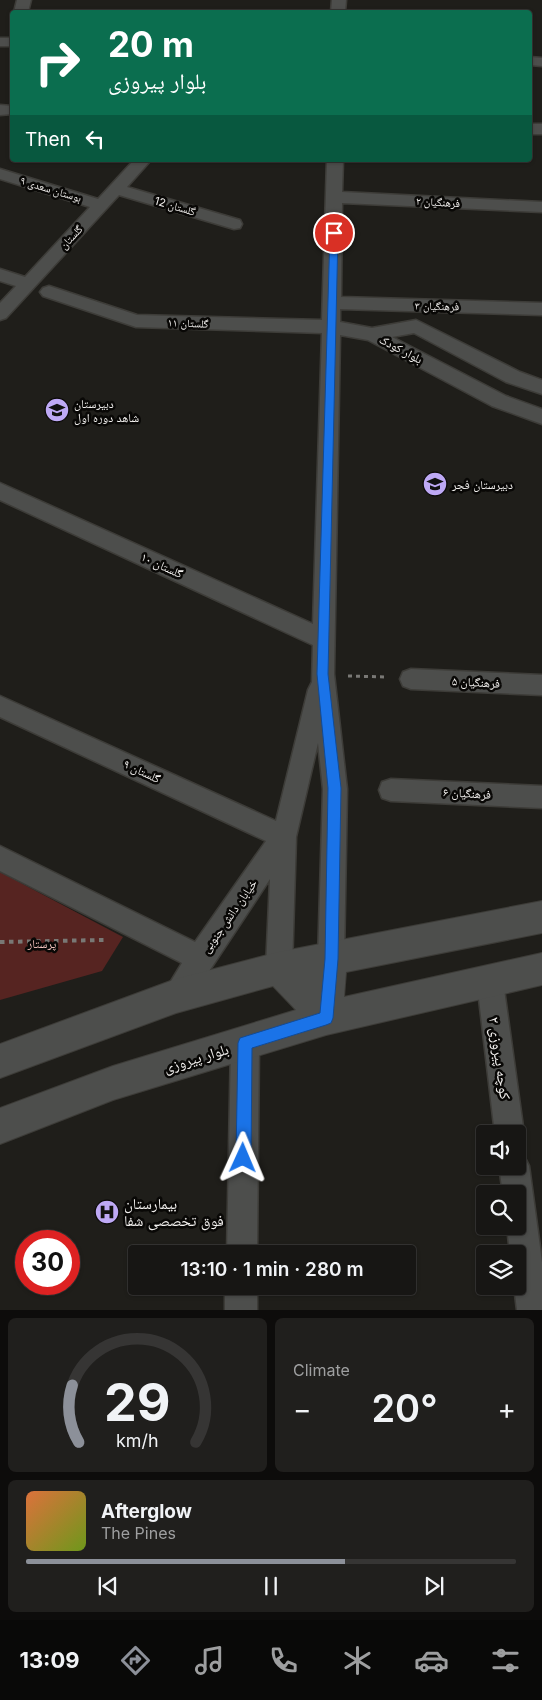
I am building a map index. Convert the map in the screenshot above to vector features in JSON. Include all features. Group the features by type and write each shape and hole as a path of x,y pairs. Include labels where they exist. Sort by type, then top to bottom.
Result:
{"street":[{"name":"گلستان","path":"0,314 141,162"},
{"name":"خیابان دانش جنوبی","path":"331,959 335,788 323,674 323,639 335,162"},
{"name":"بوستان سعدی ۹","path":"0,174 102,205"},
{"name":"گلستان 12","path":"116,189 234,224"},
{"name":"فرهنگیان ۲","path":"334,197 542,207"},
{"path":"0,274 28,284"},
{"name":"گلستان ۱۱","path":"49,292 136,321 331,327 372,334"},
{"name":"فرهنگیان ۳","path":"331,303 542,308"},
{"path":"416,305 416,326 513,377 541,386 520,410"},
{"name":"بلوار کودک","path":"372,334 416,326"},
{"name":"بلوار کودک","path":"372,334 499,401 542,417"},
{"name":"گلستان ۱۰","path":"0,491 323,639"},
{"name":"خیابان دانش جنوبی","path":"279,968 284,837 323,674"},
{"name":"فرهنگیان ۵","path":"411,679 542,686"},
{"name":"گلستان ۹","path":"0,706 284,837"},
{"name":"فرهنگیان ۶","path":"391,790 542,797"},
{"name":"خیابان دانش جنوبی","path":"176,996 284,837"},
{"path":"0,858 200,958"},
{"path":"0,1061 176,996 279,968 542,917"},
{"path":"326,1018 331,959"},
{"path":"279,968 326,1018"},
{"name":"بلوار پیروزی","path":"0,1126 113,1083 326,1018 542,969"},
{"name":"کوچه پیروزی ۲","path":"490,982 509,1125"},
{"path":"242,1245 245,1043"},
{"path":"515,1175 534,1310"},
{"path":"241,1295 241,1310"}],"path":[{"path":"323,674 411,679"},
{"path":"0,942 105,940"}],"green space":[{"name":"پرستار","path":"0,872 123,937 102,971 0,1000"}],"place":[{"name":"دبیرستان شاهد دوره اول","path":"57,410"},
{"name":"دبیرستان فجر","path":"435,484"},
{"name":"بیمارستان فوق تخصصی شفا","path":"107,1212"}],"route":[{"path":"243,1158 245,1043 326,1018 331,959 335,788 323,674 334,233"}]}
